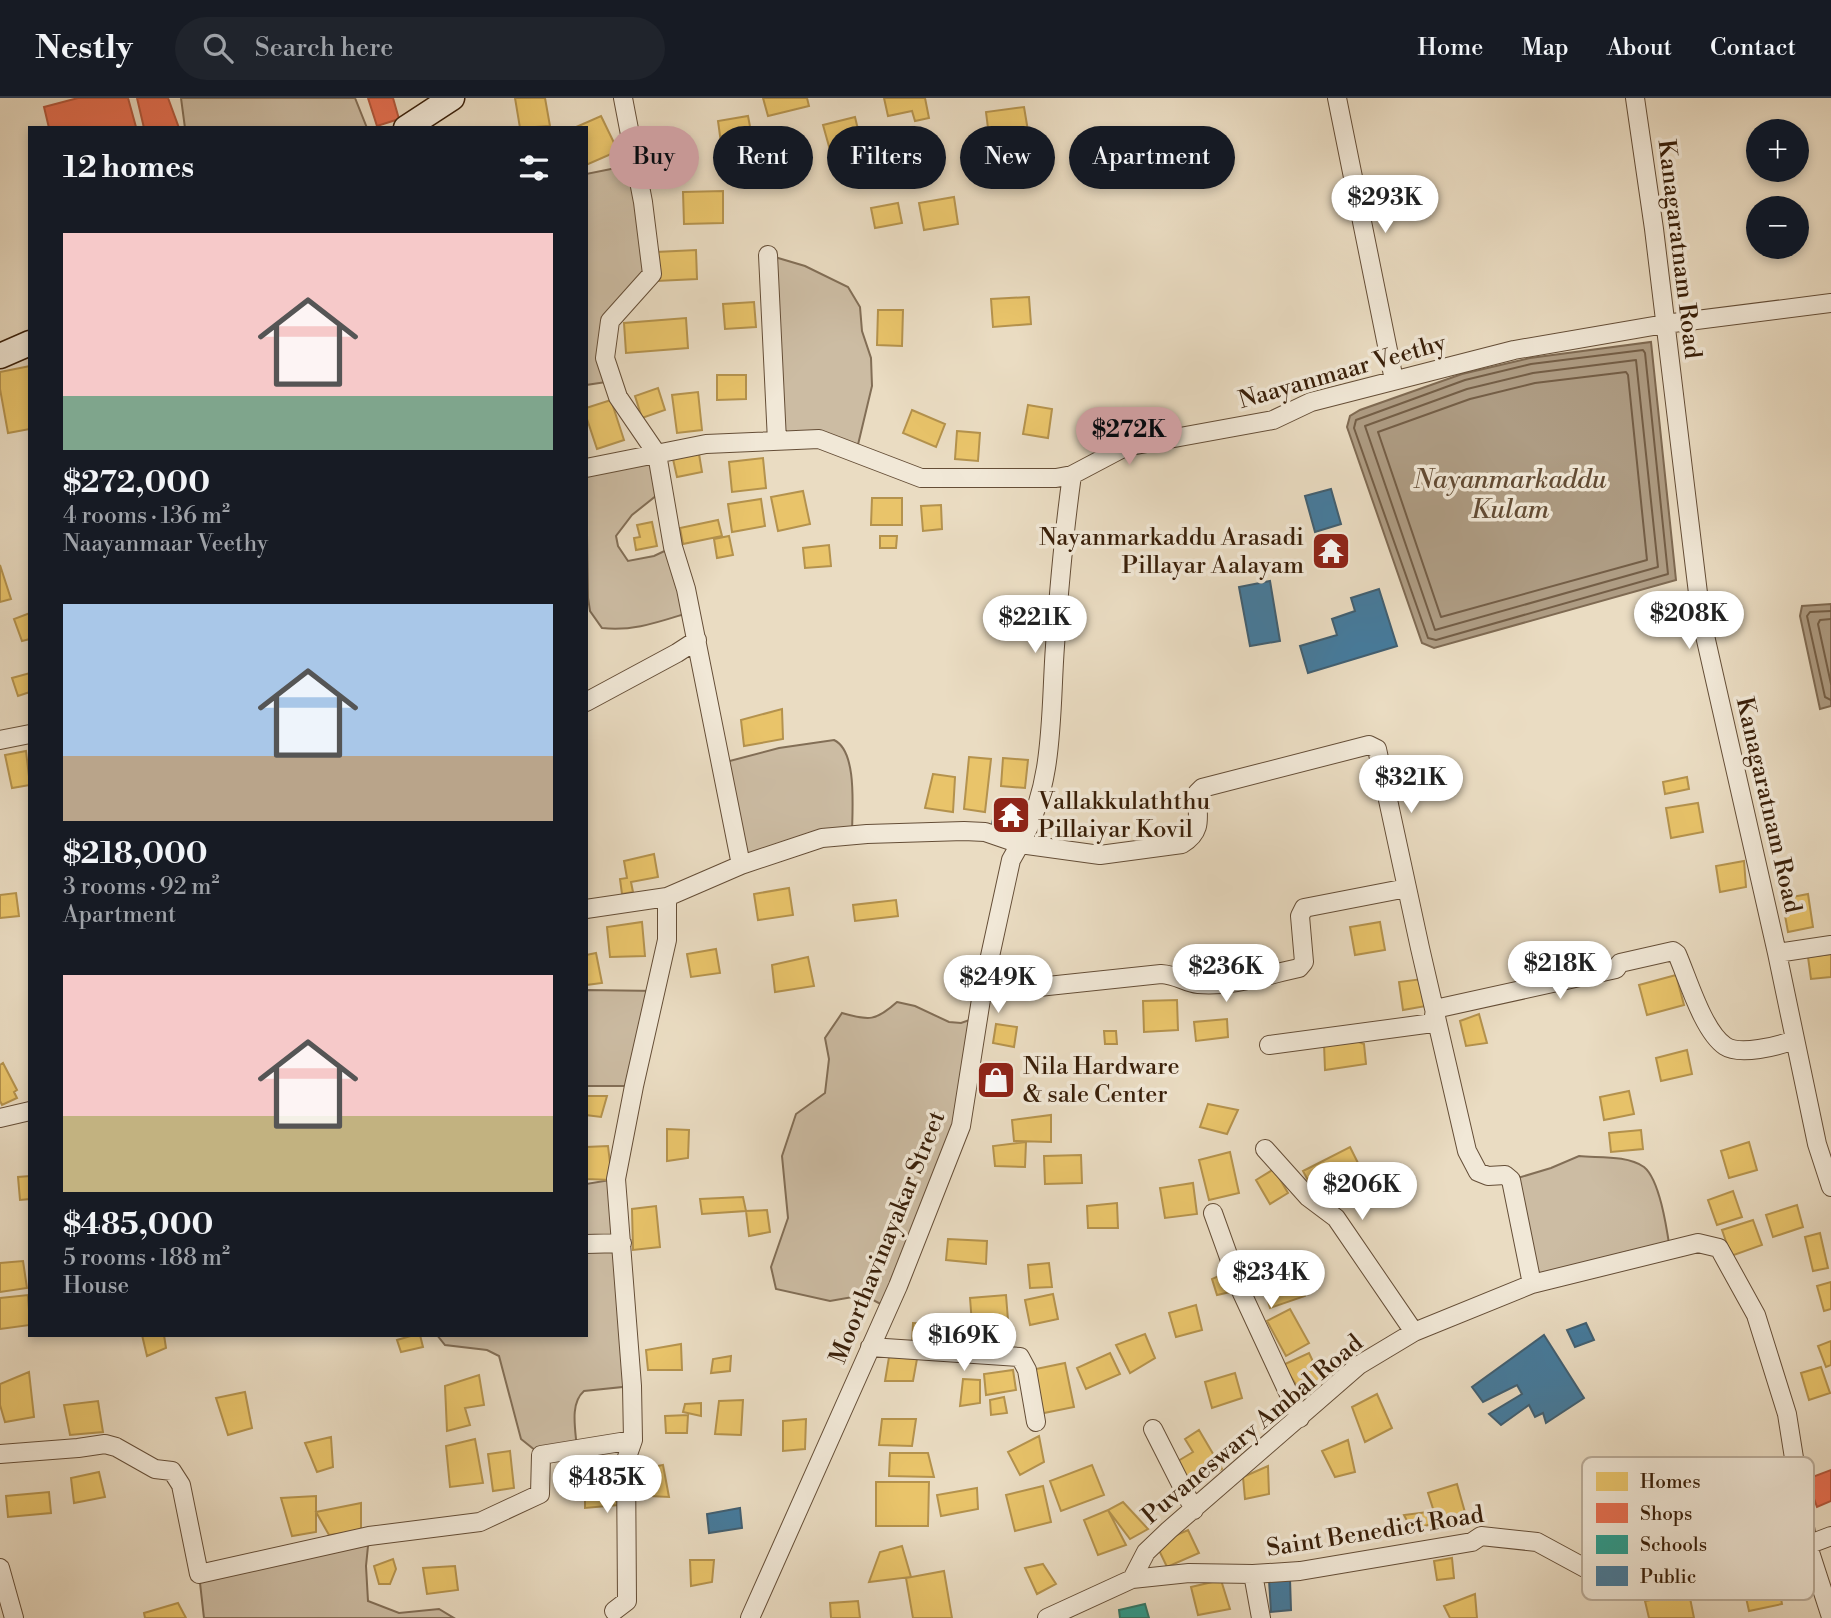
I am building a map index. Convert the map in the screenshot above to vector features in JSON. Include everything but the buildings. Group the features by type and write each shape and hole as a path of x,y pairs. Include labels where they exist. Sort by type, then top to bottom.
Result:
{"main road":[{"path":"409,126 452,98"},
{"path":"2,350 28,344"}],"street":[{"path":"623,98 643,202 652,274 610,321 605,358 618,397 657,454 673,547 686,589 741,865"},
{"path":"1337,98 1394,380"},
{"name":"Kanagaratnam Road","path":"1635,98 1654,229 1701,618 1817,1144 1831,1187"},
{"path":"768,255 778,441"},
{"name":"Naayanmaar Veethy","path":"588,468 706,444 819,439 921,478 1056,478 1072,475 1125,447 1273,420 1311,402 1514,350 1665,324 1831,303"},
{"name":"Moorthavinayakar Street","path":"750,1618 898,1286 961,1126 982,993 1011,860 1036,813 1048,762 1062,548 1072,475"},
{"path":"588,701 696,640"},
{"path":"0,740 28,734"},
{"path":"588,909 667,897 741,865 822,838 867,834 985,832 1020,844 1100,855 1182,844 1197,831 1197,793 1202,788 1370,745 1377,749 1467,1151 1479,1172 1488,1176 1505,1175 1511,1180 1532,1284"},
{"path":"982,993 1161,974 1176,975 1194,984 1224,985 1299,968 1304,962 1300,916 1304,908 1407,888"},
{"path":"614,1611 627,1601 626,1460 633,1440 616,1179 667,940 667,897"},
{"path":"1777,953 1831,945"},
{"path":"1435,1009 1616,969 1620,963 1673,951 1677,954 1709,1026 1726,1047 1739,1050 1772,1047 1794,1040"},
{"path":"1269,1045 1433,1023 1435,1009"},
{"path":"0,1118 28,1111"},
{"path":"1265,1149 1308,1197 1336,1218 1414,1332"},
{"path":"1213,1213 1241,1291 1300,1418"},
{"path":"588,1244 622,1243"},
{"name":"Puvaneswary Ambal Road","path":"1132,1579 1146,1552 1169,1530 1359,1365 1414,1332 1532,1284 1698,1243 1719,1248 1756,1315 1787,1414 1794,1457"},
{"path":"870,1347 1020,1357 1027,1370 1036,1422"},
{"path":"1153,1429 1194,1510"},
{"path":"0,1454 105,1444 116,1447 155,1469 172,1471 181,1485 199,1574 369,1536 480,1522 540,1494 541,1455 633,1440"},
{"name":"Saint Benedict Road","path":"1047,1618 1132,1579 1189,1573 1253,1574 1300,1571 1472,1542 1480,1536 1537,1542 1582,1567"},
{"name":"Saint Benedict Road","path":"1814,1543 1831,1536"},
{"name":"Puvaneswary Ambal Road","path":"1814,1565 1831,1617"},
{"path":"0,1568 13,1618"},
{"path":"1253,1574 1261,1618"}],"shaded area":[{"path":"181,98 355,98 366,126 185,126"},
{"path":"609,169 609,189 640,189 652,274 610,321 613,381 588,385 588,174"},
{"path":"768,255 805,266 848,287 860,307 862,331 871,358 872,386 856,453 777,441"},
{"path":"657,454 662,491 632,515 616,536 618,546 628,561 654,556 673,547 691,612 636,627 602,628 590,611 588,598 588,468"},
{"path":"834,740 842,746 850,769 853,797 852,835 741,865 722,763 779,748"},
{"path":"588,990 657,991 634,1086 588,1086"},
{"path":"897,1002 915,1006 949,1022 961,1023 978,1017 961,1126 888,1308 864,1295 830,1301 776,1289 771,1267 788,1218 782,1156 796,1114 825,1093 829,1059 825,1038 842,1013 872,1018"},
{"path":"1579,1156 1629,1160 1650,1173 1665,1218 1670,1250 1532,1284 1511,1180"},
{"path":"616,1179 632,1386 584,1391 579,1396 575,1410 577,1450 541,1455 521,1439 499,1356 487,1350 445,1345 439,1337 588,1337 588,1184"},
{"path":"369,1536 366,1566 368,1601 399,1613 439,1609 454,1618 204,1618 199,1574"}],"water":[{"name":"Nayanmarkaddu Kulam","path":"1651,342 1676,580 1434,648 1422,643 1347,427 1350,416 1360,410 1462,374 1530,358"},
{"path":"1831,604 1831,706 1820,709 1800,616 1802,606"}],"place":[{"name":"Nayanmarkaddu Arasadi Pillayar Aalayam","path":"1331,551"},
{"name":"Vallakkulaththu Pillaiyar Kovil","path":"1011,815"},
{"name":"Nila Hardware & sale Center","path":"996,1080"}]}
